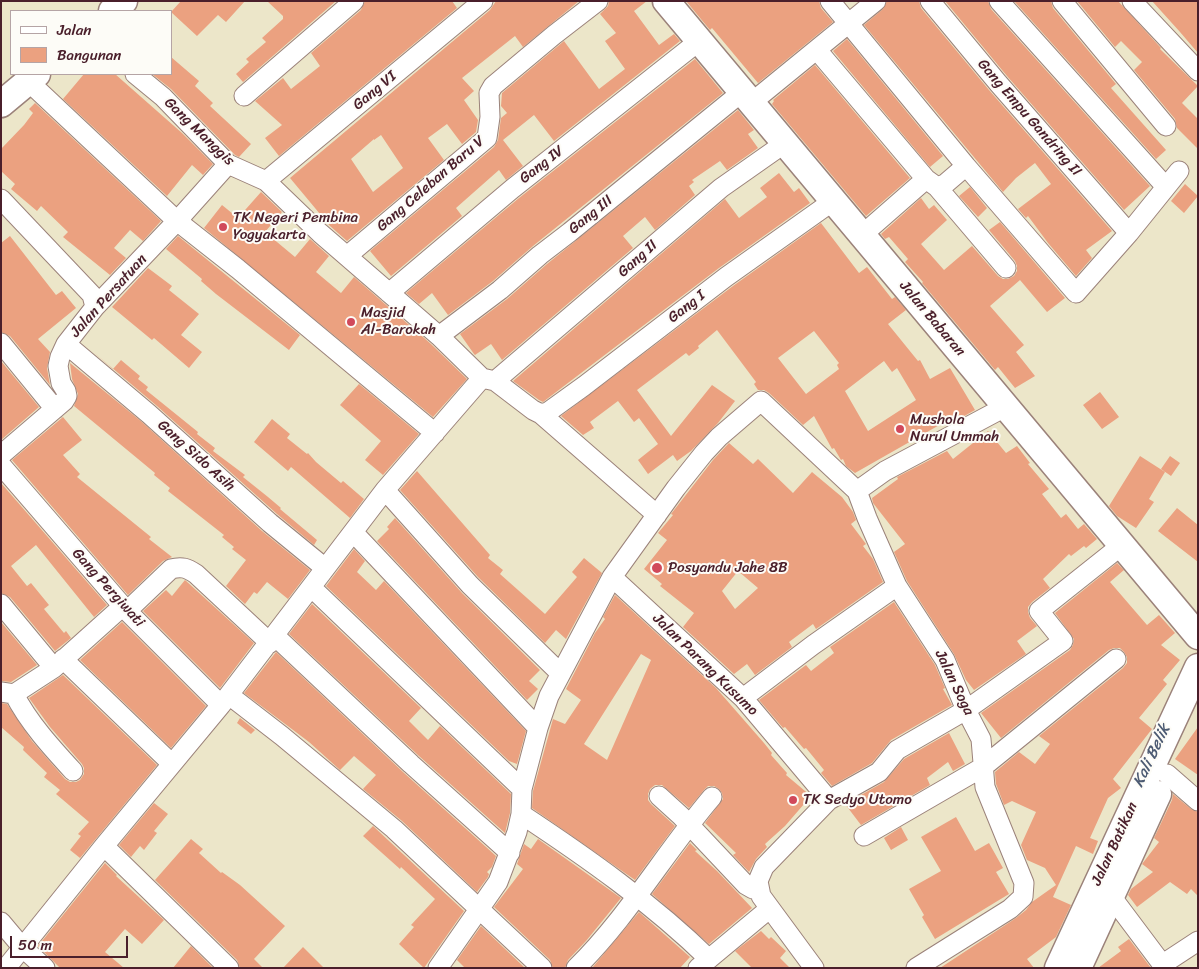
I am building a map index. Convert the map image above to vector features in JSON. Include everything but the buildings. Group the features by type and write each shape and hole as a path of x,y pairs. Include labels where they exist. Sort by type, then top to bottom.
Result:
{"street":[{"path":"113,10 124,1"},
{"path":"244,96 354,1"},
{"name":"Gang VI","path":"266,182 483,1"},
{"name":"Gang Celeban Baru V","path":"347,256 487,138 490,117 489,93 493,86 598,1"},
{"name":"Jalan Babaran","path":"666,1 1198,636"},
{"path":"830,1 966,166 1076,294 1179,171"},
{"name":"Gang III","path":"439,336 500,290 540,255 747,98 817,50 876,1"},
{"name":"Gang Empu Gandring II","path":"930,1 998,83 1129,233"},
{"path":"999,1 1166,188"},
{"path":"1062,1 1166,126"},
{"path":"1132,1 1198,71"},
{"name":"Gang IV","path":"389,293 512,189 699,41"},
{"path":"817,50 1006,268"},
{"name":"Gang Manggis","path":"136,75 163,97 228,164 266,182 347,256 489,380 541,414 657,515"},
{"path":"1,104 33,77 177,222 435,433"},
{"name":"Gang II","path":"6,968 225,700 385,490 435,433 489,380 721,188 785,143"},
{"name":"Jalan Persatuan","path":"1,455 55,409 67,396 61,383 58,366 66,344 95,307 177,222 228,164"},
{"path":"862,235 932,183 945,184 966,166"},
{"path":"1,199 92,295 95,307"},
{"name":"Gang I","path":"541,414 548,412 584,386 726,277 833,201"},
{"path":"1,343 55,409"},
{"name":"Gang Sido Asih","path":"66,344 149,414 270,523 325,568"},
{"path":"438,968 498,882 510,853 521,814 522,789 538,728 560,672 612,577 704,453 719,437 761,401 857,491 885,471 1005,406"},
{"name":"Gang Pergiwati","path":"1,465 125,609 225,700 282,736 386,823 542,968"},
{"path":"385,490 470,585 560,672"},
{"name":"Jalan Soga","path":"857,491 867,518 898,586 945,660 966,710 981,739 985,787 1024,883 1023,897 1010,909 916,968"},
{"path":"353,532 538,728"},
{"path":"814,968 761,896 758,881 764,868 830,800 878,772 897,750 966,710 1063,640 1039,611 1122,545"},
{"path":"73,771 38,732 21,707 8,693 59,663 171,569 178,567 186,568 196,574 273,639 510,853"},
{"name":"Jalan Parang Kusumo","path":"612,577 743,698 830,800"},
{"path":"743,698 813,645 898,586"},
{"path":"311,587 522,789"},
{"path":"1,604 59,663 172,764"},
{"path":"864,836 983,767 1116,659"},
{"name":"Jalan Batikan","path":"1078,968 1111,896 1126,842 1198,667"},
{"name":"Jalan Batikan","path":"1058,968 1126,842 1167,774 1198,707"},
{"path":"1167,774 1198,801"},
{"path":"659,796 689,824 746,885 753,889 759,889"},
{"path":"576,968 600,942 689,824 712,797"},
{"path":"521,814 679,929 704,963 769,909"},
{"path":"104,846 229,968"},
{"path":"1111,896 1164,966 1198,941"},
{"path":"1,922 22,947 45,968"}],"place":[{"name":"TK Negeri Pembina Yogyakarta","path":"223,227"},
{"name":"Masjid Al-Barokah","path":"351,322"},
{"name":"Mushola Nurul Ummah","path":"900,429"},
{"name":"Posyandu Jahe 8B","path":"657,568"},
{"name":"TK Sedyo Utomo","path":"793,800"}],"water label":[{"name":"Kali Belik","path":"1152,756"}]}
